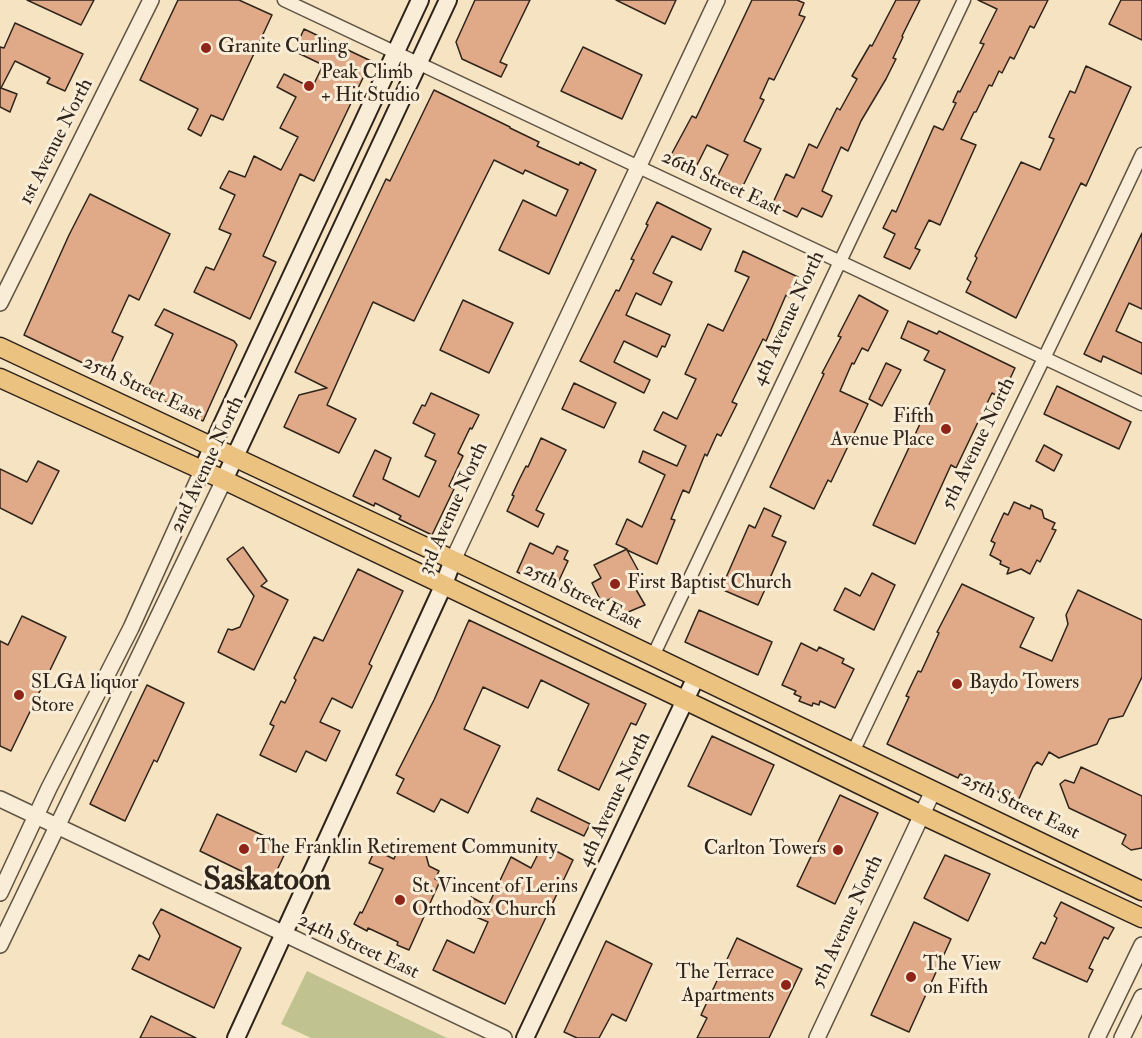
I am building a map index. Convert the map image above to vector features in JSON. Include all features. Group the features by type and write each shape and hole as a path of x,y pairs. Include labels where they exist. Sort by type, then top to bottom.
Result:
{"main road":[{"name":"2nd Avenue North","path":"202,471 420,0"},
{"name":"2nd Avenue North","path":"224,480 448,0"},
{"name":"25th Street East","path":"0,347 453,560 1142,891"},
{"path":"0,378 444,584 922,815 1142,918"},
{"name":"3rd Avenue North","path":"236,1038 453,560"},
{"name":"4th Avenue North","path":"525,1038 696,677"}],"street":[{"name":"1st Avenue North","path":"0,303 151,0"},
{"name":"26th Street East","path":"284,0 1142,404"},
{"name":"3rd Avenue North","path":"453,560 717,0"},
{"name":"4th Avenue North","path":"653,656 964,0"},
{"name":"5th Avenue North","path":"853,752 1142,154"},
{"name":"2nd Avenue North","path":"0,893 36,816 131,628 202,471"},
{"name":"2nd Avenue North","path":"0,945 224,480"},
{"name":"5th Avenue North","path":"817,1038 933,791"},
{"name":"24th Street East","path":"0,799 504,1038"},
{"path":"1097,1038 1142,945"},
{"path":"1122,1038 1142,997"}],"green space":[{"path":"307,971 447,1038 311,1038 281,1024"}],"building":[{"path":"27,0 94,0 81,25"},
{"name":"Granite Curling","path":"178,0 239,0 272,15 223,120 211,115 201,136 188,129 198,109 140,80"},
{"path":"475,0 530,0 500,62 507,65 501,77 462,59 456,42"},
{"path":"616,0 676,0 665,24"},
{"path":"752,0 797,0 804,3 799,15 805,17 774,80 769,78 760,98 764,100 744,141 761,149 741,190 717,177 728,155 707,145 696,167 671,155 692,116 696,118"},
{"path":"896,0 920,0 893,58 896,59 861,121 848,151 841,147 822,191 832,196 822,217 802,208 797,217 772,205 786,174 794,178 809,144 817,148 837,108 840,110 857,79 852,76 870,45 872,46"},
{"path":"978,0 1048,0 1034,28 1030,26 1014,59 1010,57 1002,73 999,71 992,86 989,85 974,112 961,139 976,145 940,225 929,220 915,248 920,250 910,269 884,257 895,234 883,228 892,210 896,212 934,126 943,130 956,103 953,102 958,91 960,92 984,44 980,43 997,9"},
{"path":"1121,0 1142,0 1142,40 1109,24"},
{"path":"15,23 83,54 65,91 47,83 50,78 15,61 1,88 17,94 10,112 0,107 0,47 4,48"},
{"path":"304,29 371,61 314,181 300,174 263,256 276,262 250,319 194,292 206,267 214,270 231,234 219,229 235,195 220,188 229,171 245,177 254,156 281,170 298,137 280,128 296,97 277,87 284,74 312,88 323,65 294,51"},
{"path":"583,47 642,75 622,119 561,91"},
{"path":"1086,66 1131,87 1086,186 1081,183 1016,318 966,292 971,282 967,279 977,258 975,256 1021,162 1040,170 1054,139 1049,137 1070,91 1075,93"},
{"path":"434,90 539,142 537,146 596,170 549,274 499,250 523,200 556,216 568,190 525,170 523,174 494,160 414,321 373,302 327,405 356,419 339,453 284,427 299,395 327,388 295,372 386,179 390,181"},
{"path":"90,194 170,234 139,300 129,295 112,332 123,337 106,374 24,335"},
{"path":"657,202 711,229 701,250 672,236 653,273 672,282 661,305 636,293 626,315 670,335 665,347 662,346 657,357 624,341 614,362 650,380 644,393 580,361 616,290 619,291"},
{"path":"1142,233 1142,309 1129,303 1116,331 1142,343 1142,374 1103,356 1101,362 1084,354"},
{"path":"743,251 798,277 789,297 786,295 766,341 763,339 732,402 737,404 721,436 717,434 707,456 705,454 689,493 683,490 671,519 675,520 657,564 627,550 644,581 634,586 645,605 621,615 612,598 602,603 592,583 601,578 594,565 627,549 616,544 627,519 642,527 665,475 639,462 643,451 677,466 686,446 654,430 663,412 677,419 696,379 685,374 708,324 723,331 749,277 735,271"},
{"path":"859,295 888,311 868,351 862,348 854,364 852,363 840,391 868,404 831,482 828,480 814,509 770,487 841,337 838,336"},
{"path":"463,300 513,323 489,373 440,350"},
{"path":"164,309 234,341 237,345 203,421 146,392 173,334 155,325"},
{"path":"908,321 937,334 939,331 1015,368 1001,398 992,393 956,468 951,465 915,544 873,525 945,370 924,360 929,351 901,338"},
{"path":"886,363 901,370 882,406 869,399"},
{"path":"574,383 616,403 604,428 562,409"},
{"path":"1057,386 1131,422 1119,449 1044,414"},
{"path":"431,393 479,415 458,453 463,456 449,486 454,489 432,535 399,519 401,516 375,503 374,506 353,496 375,450 391,458 383,479 419,497 436,461 425,456 435,434 413,423"},
{"path":"541,438 566,450 536,510 544,514 538,527 507,511 514,496 512,495"},
{"path":"1044,445 1062,455 1054,471 1036,461"},
{"path":"38,461 59,471 32,524 0,508 0,469 27,482"},
{"path":"1014,502 1030,509 1031,505 1042,510 1044,518 1055,523 1052,529 1056,530 1040,562 1037,560 1030,574 1021,569 1007,574 1009,568 990,555 995,543 991,541 1004,513 1008,515"},
{"path":"764,508 781,516 772,536 786,542 758,605 721,589 749,525 755,528"},
{"path":"530,543 553,554 557,546 568,551 564,559 568,561 555,589 517,572"},
{"path":"243,547 267,581 261,586 288,600 254,670 218,652 228,629 240,627 254,596 227,559"},
{"path":"358,569 403,591 369,664 372,666 352,708 332,698 320,722 340,731 326,761 306,751 296,772 260,755 274,726 270,724 281,701 285,703 296,680 294,678 314,637 323,641"},
{"path":"872,573 895,585 874,630 834,610 845,588 860,596"},
{"path":"962,584 1034,618 1020,647 1052,661 1068,624 1066,615 1078,590 1142,620 1142,677 1123,716 1109,719 1097,744 1059,758 1049,752 1042,765 1037,762 1033,767 1018,801 960,774 958,778 887,744 909,697 906,696 918,671 921,672 939,633 937,632"},
{"path":"699,610 772,642 758,675 685,642"},
{"name":"SLGA liquor Store","path":"22,616 66,637 11,751 0,746 0,641 8,645"},
{"path":"469,620 646,704 636,725 631,723 599,790 558,770 589,704 541,680 528,708 483,687 464,729 500,746 468,813 441,799 434,812 397,793 404,779 396,775 434,700"},
{"path":"801,643 817,651 819,647 844,659 842,663 854,669 835,708 820,701 819,705 813,703 812,706 799,701 801,697 794,694 796,691 782,685"},
{"path":"147,685 184,703 157,762 154,760 125,821 90,804"},
{"path":"712,736 774,765 751,815 688,786"},
{"path":"1081,767 1142,796 1142,848 1131,850 1122,844 1126,835 1069,808 1060,784 1065,780 1074,783"},
{"name":"Carlton Towers","path":"840,795 878,813 835,904 797,886"},
{"path":"537,798 590,824 584,836 531,811"},
{"name":"The Franklin Retirement Community","path":"217,814 288,847 270,885 200,851"},
{"path":"543,844 573,860 505,1004 433,970 447,940 474,953 488,922 464,912 471,897 488,906 511,857 531,868"},
{"name":"St. Vincent of Lerins Orthodox Church","path":"375,850 394,859 397,851 406,855 418,850 426,855 429,866 439,871 435,879 440,881 409,950 397,945 398,942 354,924 360,912 362,913 383,869 369,863"},
{"path":"945,855 990,874 968,921 924,898"},
{"path":"1061,902 1114,928 1108,939 1104,937 1089,968 1093,970 1087,982 1033,958 1041,942 1045,944 1057,918 1054,916"},
{"path":"161,909 241,948 214,1008 132,969 139,955 149,960 160,936 153,923"},
{"name":"The View on Fifth","path":"914,922 951,939 909,1032 871,1015"},
{"path":"737,938 802,969 769,1038 697,1038 707,1018 701,1015"},
{"path":"606,941 652,964 626,1021 612,1014 599,1038 577,1038 564,1032"},
{"path":"151,1016 196,1038 140,1038"}],"place":[{"name":"Granite Curling","path":"206,48"},
{"name":"Peak Climb + Hit Studio","path":"309,86"},
{"name":"Fifth Avenue Place","path":"946,429"},
{"name":"First Baptist Church","path":"615,584"},
{"name":"Baydo Towers","path":"957,684"},
{"name":"SLGA liquor Store","path":"19,695"},
{"name":"The Franklin Retirement Community","path":"244,849"},
{"name":"Carlton Towers","path":"838,850"},
{"name":"St. Vincent of Lerins Orthodox Church","path":"400,900"},
{"name":"The View on Fifth","path":"911,977"},
{"name":"The Terrace Apartments","path":"786,985"}],"district":[{"name":"Saskatoon","path":"267,882"}]}
